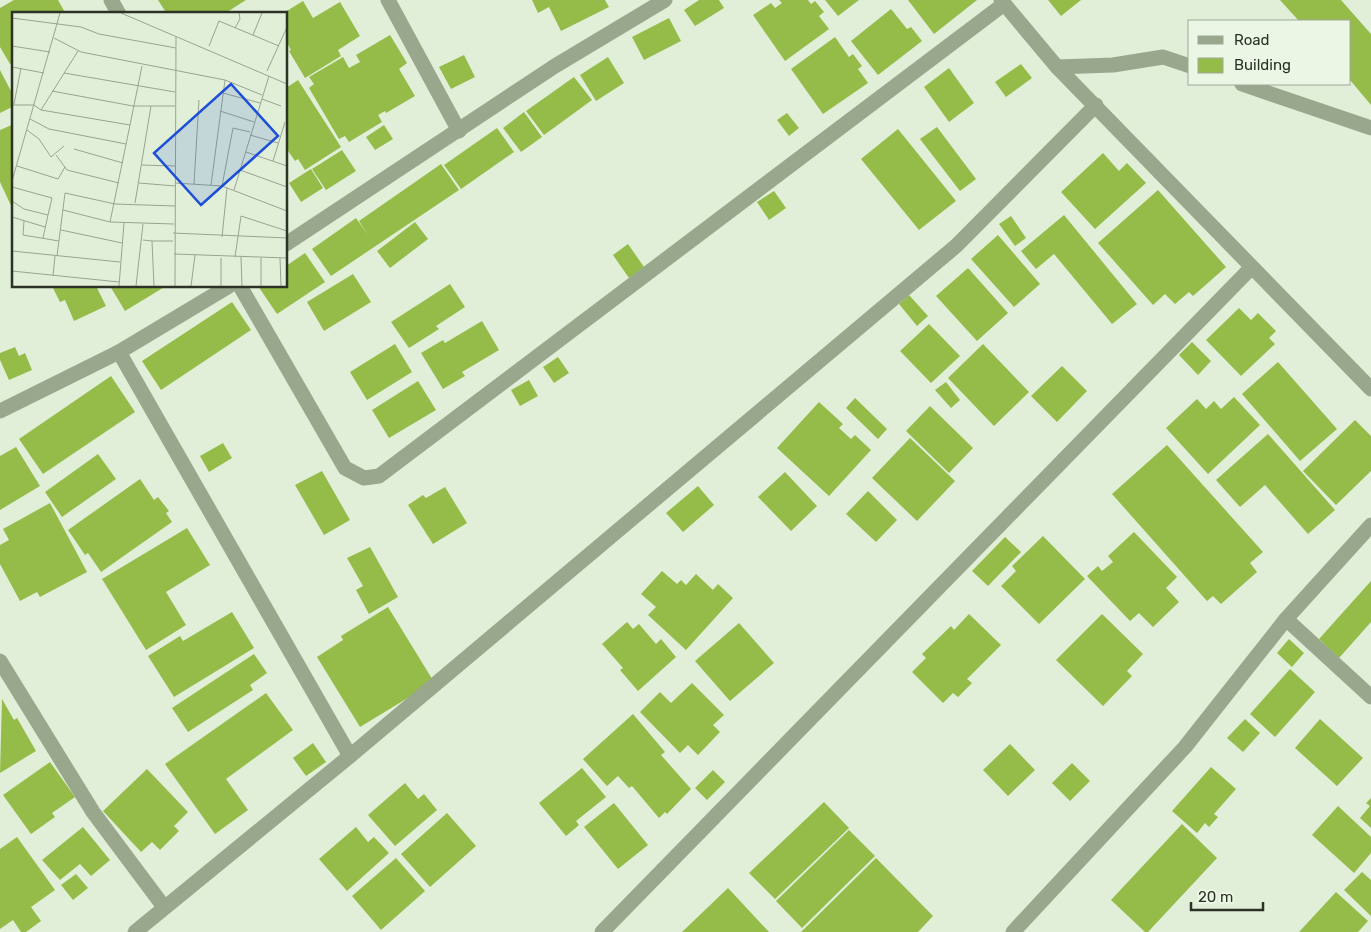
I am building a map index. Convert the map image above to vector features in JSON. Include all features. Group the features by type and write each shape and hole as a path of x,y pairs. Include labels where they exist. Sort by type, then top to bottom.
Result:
{"street":[{"path":"111,0 119,12"},
{"path":"388,0 459,131"},
{"path":"288,243 555,66 665,0"},
{"path":"241,288 345,468 364,478 379,476 1002,2 1057,67 1371,389"},
{"path":"1057,67 1113,65 1163,57 1188,65"},
{"path":"1245,85 1371,128"},
{"path":"135,932 350,756 956,246 1096,105"},
{"path":"602,932 1251,268"},
{"path":"0,411 119,352 225,288"},
{"path":"119,352 350,756"},
{"path":"1013,932 1185,747 1286,618 1371,525"},
{"path":"1286,618 1371,697"},
{"path":"0,661 93,812 164,907"}],"building":[{"path":"14,0 58,0 65,12 12,12 12,63 10,64 0,47 0,8"},
{"path":"158,0 246,0 227,12 166,12"},
{"path":"532,0 605,0 609,7 561,31 549,7 538,13"},
{"path":"699,0 719,0 724,8 695,26 684,10"},
{"path":"779,0 808,0 811,4 815,1 824,12 819,16 829,29 785,61 753,15 771,3 775,8 782,3"},
{"path":"825,0 859,0 838,16"},
{"path":"908,0 977,0 934,34"},
{"path":"1048,0 1081,0 1061,16"},
{"path":"1280,0 1341,0 1371,34 1371,105 1351,81 1351,20 1298,20"},
{"path":"303,1 313,18 340,2 360,36 338,50 341,56 305,78 289,51 291,50 288,45 288,12 285,12"},
{"path":"891,9 907,29 911,27 922,41 878,75 851,41"},
{"path":"669,18 681,41 644,60 632,37"},
{"path":"390,35 407,63 399,69 415,96 386,113 385,111 378,115 382,122 349,142 345,136 339,139 309,88 314,84 309,77 343,57 349,68 360,62 356,55"},
{"path":"835,37 849,57 853,54 862,66 858,69 868,83 823,114 791,69"},
{"path":"464,55 475,77 451,89 439,67"},
{"path":"608,57 624,83 596,101 580,75"},
{"path":"1021,64 1032,78 1006,97 995,82"},
{"path":"949,68 974,103 949,122 924,87"},
{"path":"0,70 12,93 12,107 0,113"},
{"path":"574,77 592,100 544,135 526,111"},
{"path":"298,80 341,147 305,170 298,159 295,161 288,151 288,87"},
{"path":"524,112 542,137 521,152 503,128"},
{"path":"787,113 799,128 789,136 777,120"},
{"path":"12,125 12,208 0,182 0,130"},
{"path":"384,125 393,139 375,150 366,137"},
{"path":"937,127 976,179 960,191 920,139"},
{"path":"497,128 514,152 461,189 444,165"},
{"path":"898,129 956,201 919,230 861,159"},
{"path":"342,150 356,171 326,190 312,169"},
{"path":"1103,153 1119,171 1127,163 1146,183 1095,229 1061,192"},
{"path":"441,164 459,190 331,276 312,249 356,218 368,235 359,221"},
{"path":"311,169 323,188 301,202 289,183"},
{"path":"1158,190 1226,267 1193,296 1189,292 1175,304 1165,294 1153,305 1098,243"},
{"path":"774,191 786,208 769,220 757,202"},
{"path":"1064,215 1137,304 1112,324 1054,254 1036,269 1021,251"},
{"path":"1011,216 1026,238 1015,246 999,224"},
{"path":"415,222 428,239 390,268 377,251"},
{"path":"998,235 1040,284 1014,307 971,259"},
{"path":"628,244 644,267 629,278 613,255"},
{"path":"305,253 325,282 277,314 259,288 288,288 288,265"},
{"path":"968,268 1008,313 977,341 936,296"},
{"path":"353,274 371,302 324,331 307,302"},
{"path":"450,284 465,307 436,326 439,329 409,348 391,322"},
{"path":"53,288 97,288 106,306 74,321 65,300 60,302"},
{"path":"111,288 163,288 125,311"},
{"path":"909,295 928,316 917,326 899,304"},
{"path":"232,302 251,330 161,390 142,361"},
{"path":"1239,308 1251,320 1258,313 1276,331 1269,338 1275,344 1241,376 1206,340"},
{"path":"482,321 499,350 462,372 465,376 443,389 421,353 443,340 445,343"},
{"path":"929,324 960,356 931,383 900,351"},
{"path":"1192,342 1211,361 1198,375 1179,355"},
{"path":"395,344 412,372 367,400 350,372"},
{"path":"983,344 1029,392 994,426 948,378"},
{"path":"15,347 19,356 25,353 32,370 9,380 0,360 0,353"},
{"path":"558,357 569,373 554,383 543,367"},
{"path":"1278,362 1337,429 1300,461 1242,394"},
{"path":"1062,366 1087,391 1057,422 1031,396"},
{"path":"111,376 135,412 43,474 19,439"},
{"path":"529,380 538,396 520,406 511,390"},
{"path":"418,381 436,410 389,438 372,410"},
{"path":"946,382 960,400 951,408 935,390"},
{"path":"1234,397 1260,425 1208,474 1166,428 1197,399 1206,409 1214,401 1221,409"},
{"path":"855,398 887,429 878,439 846,408"},
{"path":"819,402 843,424 839,428 851,439 855,435 871,450 829,496 777,448"},
{"path":"930,406 973,448 949,473 906,431"},
{"path":"1355,420 1371,436 1371,471 1336,505 1303,471"},
{"path":"1268,434 1335,510 1308,534 1265,485 1240,507 1216,480"},
{"path":"910,438 955,481 917,521 872,478"},
{"path":"223,443 232,458 209,472 200,456"},
{"path":"1167,445 1263,552 1250,563 1257,572 1221,604 1213,596 1207,601 1112,494"},
{"path":"16,447 40,486 0,510 0,456"},
{"path":"98,454 116,479 62,517 45,492"},
{"path":"322,471 350,520 324,535 295,485"},
{"path":"785,472 817,506 791,531 758,497"},
{"path":"140,479 154,500 158,497 169,511 166,513 172,522 101,572 88,553 85,555 68,530"},
{"path":"698,486 714,505 683,532 666,513"},
{"path":"445,487 467,523 433,544 408,505 423,495 426,498"},
{"path":"868,491 897,520 876,542 846,514"},
{"path":"50,503 87,572 40,597 37,592 20,601 0,564 0,545 9,540 3,529"},
{"path":"187,528 210,565 166,592 186,625 146,650 102,579"},
{"path":"1134,532 1177,577 1166,588 1179,602 1153,627 1139,613 1130,621 1087,576 1098,566 1102,571 1113,562 1108,556"},
{"path":"1043,536 1085,579 1039,624 1001,586 1016,571 1012,566"},
{"path":"1005,537 1021,552 988,586 972,571"},
{"path":"370,547 398,597 369,614 356,590 363,586 347,558"},
{"path":"662,571 677,584 681,580 686,585 696,574 713,590 718,584 733,598 686,650 648,615 656,607 641,594"},
{"path":"1371,581 1371,622 1339,658 1319,639"},
{"path":"388,607 434,682 360,727 317,657 343,640 341,636"},
{"path":"232,612 254,648 174,697 148,656 180,636 183,641"},
{"path":"969,614 1001,645 967,679 972,683 958,697 953,693 943,703 912,672 926,658 922,654 951,626 954,630"},
{"path":"1102,614 1143,654 1127,671 1132,676 1103,706 1056,660"},
{"path":"627,622 633,629 639,624 656,644 661,639 676,657 638,691 620,670 623,668 602,644"},
{"path":"739,623 774,663 730,701 695,661"},
{"path":"1289,639 1304,653 1292,667 1277,653"},
{"path":"254,654 267,673 250,685 253,690 188,732 172,708"},
{"path":"1290,669 1315,692 1275,737 1250,714"},
{"path":"692,683 724,715 713,725 720,732 698,755 688,745 680,753 640,712 660,692 671,703"},
{"path":"266,693 293,730 226,779 248,810 215,834 165,764"},
{"path":"2,699 14,720 17,718 36,751 0,773"},
{"path":"633,714 665,752 661,755 691,789 667,814 665,812 659,818 632,786 629,788 618,776 607,786 583,759"},
{"path":"1245,719 1260,733 1243,752 1227,738"},
{"path":"1320,719 1363,758 1337,786 1295,748"},
{"path":"313,743 326,762 306,776 293,758"},
{"path":"1010,744 1035,770 1008,796 983,770"},
{"path":"50,762 75,797 52,813 55,817 31,834 3,795"},
{"path":"1072,763 1090,781 1070,801 1052,783"},
{"path":"1211,767 1236,789 1214,814 1218,817 1209,827 1205,823 1197,833 1172,811"},
{"path":"582,768 606,797 576,821 579,825 566,836 539,803"},
{"path":"147,769 188,812 174,826 179,831 160,850 152,842 141,852 103,811"},
{"path":"713,770 725,782 707,800 695,788"},
{"path":"405,783 418,799 424,794 437,810 395,846 368,815"},
{"path":"1371,798 1371,828 1360,818 1370,806 1366,803"},
{"path":"824,802 849,828 775,899 749,873"},
{"path":"614,803 648,845 618,869 584,827"},
{"path":"1338,806 1371,837 1371,853 1354,873 1312,835"},
{"path":"447,813 476,846 430,887 401,854"},
{"path":"1182,824 1217,858 1148,932 1145,932 1111,900"},
{"path":"83,827 110,860 91,876 80,864 60,880 42,860"},
{"path":"356,827 368,842 374,837 389,853 347,891 319,859"},
{"path":"849,830 875,856 802,928 776,901"},
{"path":"17,837 55,890 31,907 41,921 26,932 21,932 13,920 0,929 0,849"},
{"path":"396,858 425,891 381,930 352,896"},
{"path":"876,858 933,916 918,932 801,932"},
{"path":"1362,872 1371,880 1371,916 1344,890"},
{"path":"76,874 88,888 73,900 61,885"},
{"path":"728,888 769,932 682,932"},
{"path":"1336,892 1368,921 1358,932 1299,932"}]}
